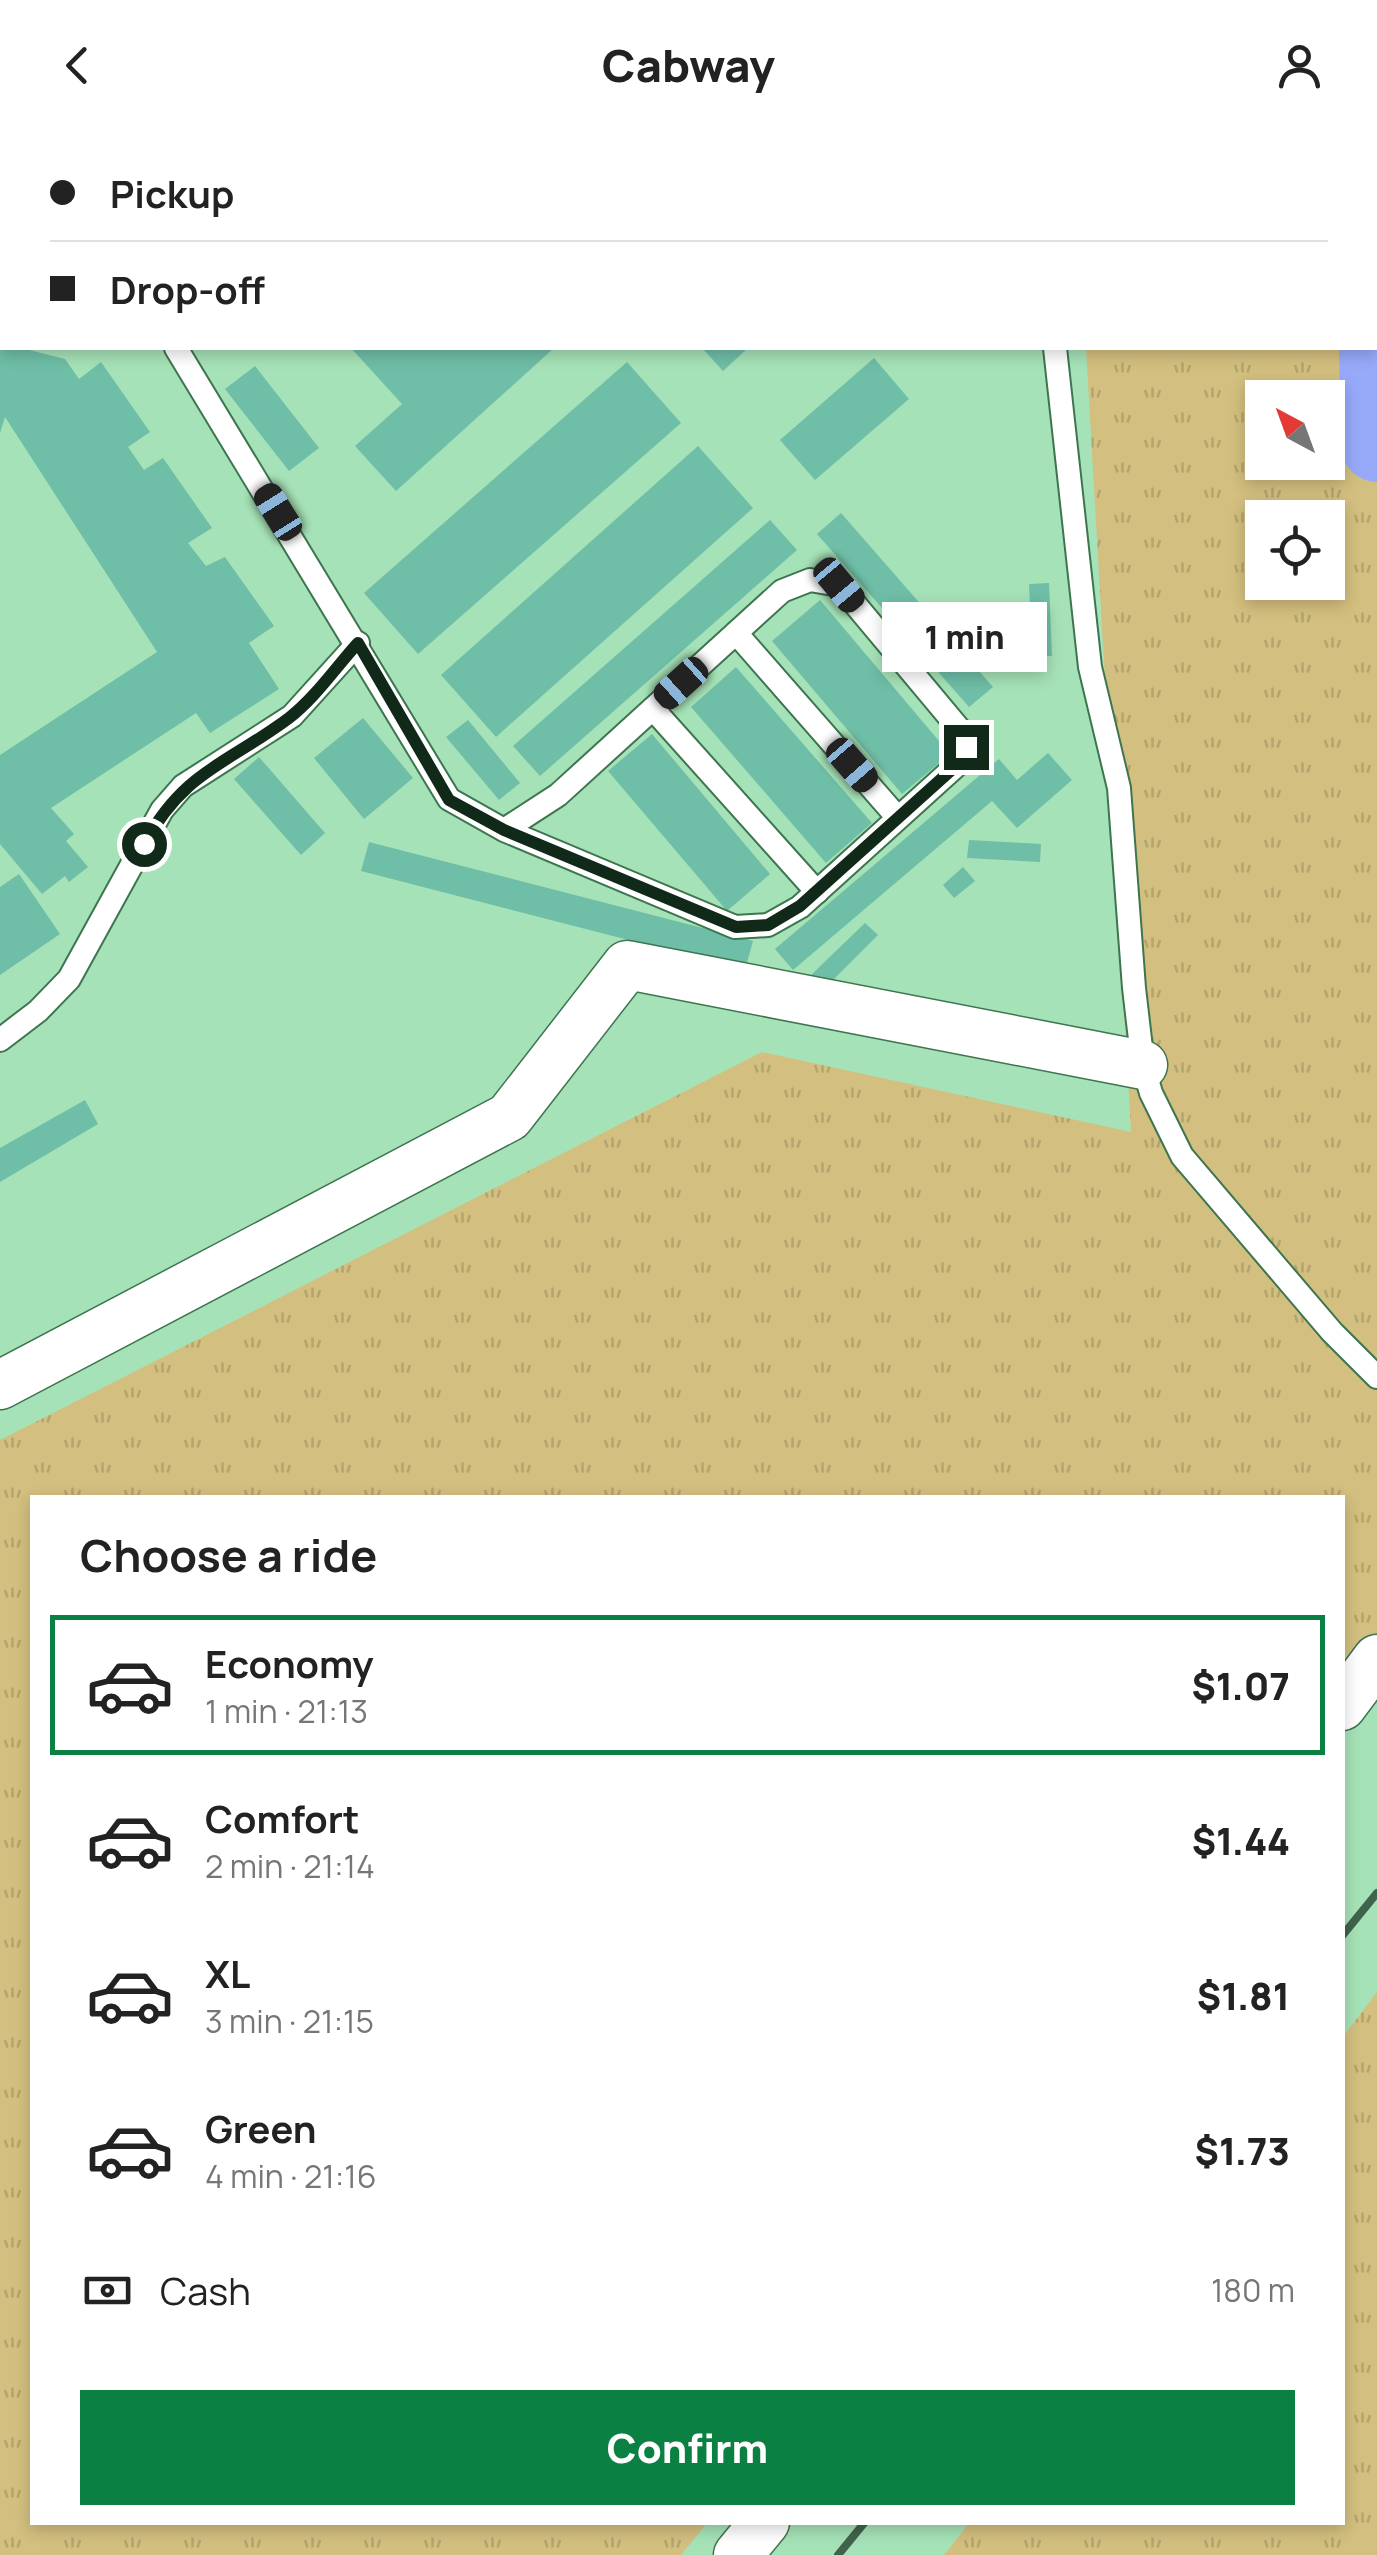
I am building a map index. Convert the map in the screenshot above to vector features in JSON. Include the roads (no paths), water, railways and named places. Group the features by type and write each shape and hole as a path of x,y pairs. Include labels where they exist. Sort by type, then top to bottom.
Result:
{"street":[{"path":"0,1385 509,1117 627,965 1143,1065"},
{"path":"1345,1702 1377,1660"},
{"path":"738,2555 762,2525"}],"lane":[{"path":"177,350 358,643 449,800 504,830 736,927 768,925 817,892 958,764 966,747 961,731 839,585 810,580 782,591 558,795 504,830"},
{"path":"1055,350 1090,667 1119,788 1143,1065 1166,1130 1182,1156 1332,1332 1377,1377"},
{"path":"736,633 898,818"},
{"path":"0,1040 38,1011 69,979 162,810 183,786 292,716 358,643"},
{"path":"653,708 817,892"}],"waterway":[{"path":"1375,350 1377,446"}],"railway":[{"path":"1345,1932 1377,1893"},
{"path":"838,2555 863,2525"}]}
